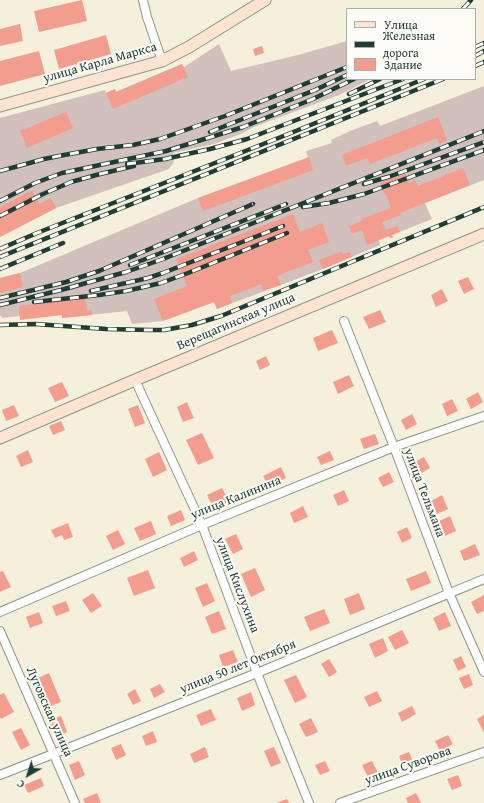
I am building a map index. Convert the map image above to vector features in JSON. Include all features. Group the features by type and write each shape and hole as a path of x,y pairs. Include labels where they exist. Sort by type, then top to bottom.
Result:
{"main road":[{"name":"улица Карла Маркса","path":"0,106 162,61 189,47 265,0"},
{"name":"Верещагинская улица","path":"0,438 134,380 484,234"}],"street":[{"path":"143,0 147,18 162,61"},
{"name":"улица Тельмана","path":"344,321 394,447 449,593 484,672"},
{"name":"улица Кислухина","path":"134,380 202,525 258,673 310,803"},
{"name":"улица Калинина","path":"0,612 202,525 394,447 484,416"},
{"name":"улица 50 лет Октября","path":"0,775 258,673 484,579"},
{"name":"Луговская улица","path":"0,631 76,803"},
{"name":"улица Суворова","path":"340,803 484,752"}],"shaded area":[{"path":"346,41 346,80 369,80 339,95 254,127 243,133 214,144 173,153 174,162 169,169 56,208 0,237 0,118 105,90 106,93 115,89 116,92 182,64 184,67 219,44 231,71 298,55"},
{"path":"484,86 484,180 425,203 432,219 392,235 393,237 390,238 389,236 379,240 380,245 323,269 217,309 214,302 163,321 132,324 127,311 62,318 62,315 2,318 2,316 0,316 0,278 20,273 198,198 308,158 306,151 332,143 331,140 350,131 377,121 380,126"}],"building":[{"path":"82,0 87,21 39,32 34,11"},
{"path":"20,24 23,41 0,46 0,29"},
{"path":"106,35 111,54 59,69 54,50"},
{"path":"262,46 264,53 255,56 253,49"},
{"path":"39,51 45,74 0,86 0,61"},
{"path":"182,64 188,77 113,109 106,93 115,89 116,92"},
{"path":"66,112 73,128 27,148 20,131"},
{"path":"438,117 447,140 439,144 437,138 370,164 367,158 346,166 342,155"},
{"path":"309,157 313,170 203,211 198,198"},
{"path":"463,168 470,185 400,213 401,215 382,222 386,230 397,226 400,232 392,235 393,237 390,238 389,236 367,245 362,230 352,234 349,226 362,221 361,219 391,208 380,183 405,173 409,183 415,180 418,186"},
{"path":"32,190 39,204 51,198 56,208 0,237 0,207"},
{"path":"293,214 300,232 322,223 329,242 308,250 313,262 277,276 281,285 263,291 261,284 230,296 232,303 217,309 214,302 163,321 154,299 187,286 176,259"},
{"path":"342,251 343,254 349,252 352,257 323,269 319,260"},
{"path":"20,273 23,287 0,293 0,278"},
{"path":"468,277 474,289 464,294 458,281"},
{"path":"442,289 448,301 436,307 431,295"},
{"path":"85,298 87,310 92,310 92,315 62,318 62,315 20,320 19,306"},
{"path":"380,310 386,322 369,329 363,317"},
{"path":"332,330 338,343 318,351 313,338"},
{"path":"266,356 270,365 260,370 256,361"},
{"path":"349,375 354,386 338,394 333,382"},
{"path":"62,382 69,396 55,402 48,388"},
{"path":"478,392 483,402 471,409 466,399"},
{"path":"452,399 458,411 447,416 442,404"},
{"path":"187,402 194,418 183,422 177,407"},
{"path":"14,405 19,416 6,421 2,410"},
{"path":"138,405 145,423 135,427 128,409"},
{"path":"412,414 417,424 406,430 401,420"},
{"path":"61,421 65,430 53,435 49,426"},
{"path":"202,433 214,458 198,465 186,440"},
{"path":"375,434 379,444 364,449 360,439"},
{"path":"28,450 33,462 21,467 16,456"},
{"path":"330,451 334,460 321,465 317,457"},
{"path":"159,452 167,470 153,477 145,459"},
{"path":"424,457 430,468 421,473 415,462"},
{"path":"281,467 286,478 269,487 263,476"},
{"path":"389,472 394,482 383,487 378,478"},
{"path":"222,488 230,503 215,511 207,495"},
{"path":"344,490 349,501 338,506 333,495"},
{"path":"442,495 448,509 437,514 431,501"},
{"path":"303,506 308,517 294,523 290,513"},
{"path":"181,510 185,520 171,526 167,516"},
{"path":"450,516 456,531 445,536 439,521"},
{"path":"151,521 156,534 140,541 134,528"},
{"path":"68,523 73,537 64,540 62,535 55,538 51,530"},
{"path":"407,527 412,538 402,543 397,532"},
{"path":"118,530 125,544 113,550 106,536"},
{"path":"236,534 243,549 233,554 225,539"},
{"path":"475,544 480,555 464,561 460,551"},
{"path":"194,551 198,560 184,567 180,558"},
{"path":"255,568 265,590 251,597 241,574"},
{"path":"148,570 155,588 134,596 127,578"},
{"path":"3,571 11,587 0,592 0,572"},
{"path":"426,571 431,583 411,591 406,579"},
{"path":"207,583 215,601 203,607 195,588"},
{"path":"93,593 102,606 91,613 82,600"},
{"path":"359,593 365,609 350,615 344,599"},
{"path":"484,595 484,611 477,614 471,602"},
{"path":"66,601 70,611 56,616 52,606"},
{"path":"324,609 330,623 310,631 304,617"},
{"path":"219,611 226,629 212,634 205,617"},
{"path":"39,612 43,623 30,628 26,617"},
{"path":"445,612 451,626 439,631 433,618"},
{"path":"402,630 409,643 395,650 388,637"},
{"path":"383,638 388,651 375,658 369,644"},
{"path":"233,650 238,662 223,667 219,655"},
{"path":"461,656 466,667 458,671 453,660"},
{"path":"329,659 337,672 329,677 321,664"},
{"path":"49,673 61,702 46,708 34,680"},
{"path":"469,674 473,685 464,689 459,678"},
{"path":"296,675 307,697 295,703 284,680"},
{"path":"160,684 165,692 154,698 150,689"},
{"path":"135,689 141,701 133,705 127,694"},
{"path":"377,691 382,701 369,707 364,697"},
{"path":"251,692 255,705 242,711 237,698"},
{"path":"4,693 14,712 1,719 0,695"},
{"path":"412,706 416,714 402,722 398,713"},
{"path":"211,709 216,720 201,726 196,715"},
{"path":"484,715 484,733 477,719"},
{"path":"61,716 67,732 55,737 49,720"},
{"path":"311,718 318,732 306,737 299,724"},
{"path":"21,728 30,745 21,750 12,732"},
{"path":"153,731 157,742 146,746 142,736"},
{"path":"448,735 453,744 440,751 435,741"},
{"path":"121,744 126,755 116,760 111,748"},
{"path":"205,747 209,757 194,763 190,754"},
{"path":"274,747 281,763 271,767 264,751"},
{"path":"409,752 413,762 403,766 399,756"},
{"path":"79,761 85,775 75,780 69,765"},
{"path":"325,761 330,771 320,775 315,765"},
{"path":"372,761 378,773 368,777 362,765"},
{"path":"458,775 462,786 452,790 447,779"},
{"path":"41,778 44,786 28,793 24,785"},
{"path":"97,793 101,803 85,803 83,799"},
{"path":"416,793 421,803 408,803 406,798"},
{"path":"287,799 289,803 276,803"}],"railway":[{"path":"464,8 471,0"},
{"path":"476,47 484,43"},
{"path":"476,55 484,51"},
{"path":"476,66 484,62"},
{"path":"0,171 44,159 97,149 133,145 160,139 225,116 346,67"},
{"path":"210,132 315,90 346,75"},
{"path":"0,201 35,183 62,173 166,151 243,127 313,99 352,80"},
{"path":"349,94 378,80"},
{"path":"127,164 165,159 247,139 400,80"},
{"path":"0,249 422,80"},
{"path":"0,257 441,80"},
{"path":"0,305 126,272 163,259 484,131"},
{"path":"364,184 391,176 484,142"},
{"path":"303,207 329,203 364,194 484,150"},
{"path":"0,216 43,194 71,182 134,166"},
{"path":"0,298 66,282 99,271 253,204"},
{"path":"130,265 286,204"},
{"path":"0,325 35,324 106,329 149,330 164,330 192,325 221,316 484,207"},
{"path":"91,291 148,278 163,273 283,226"},
{"path":"34,302 126,291 161,283 287,233"},
{"path":"0,269 63,243"}]}
